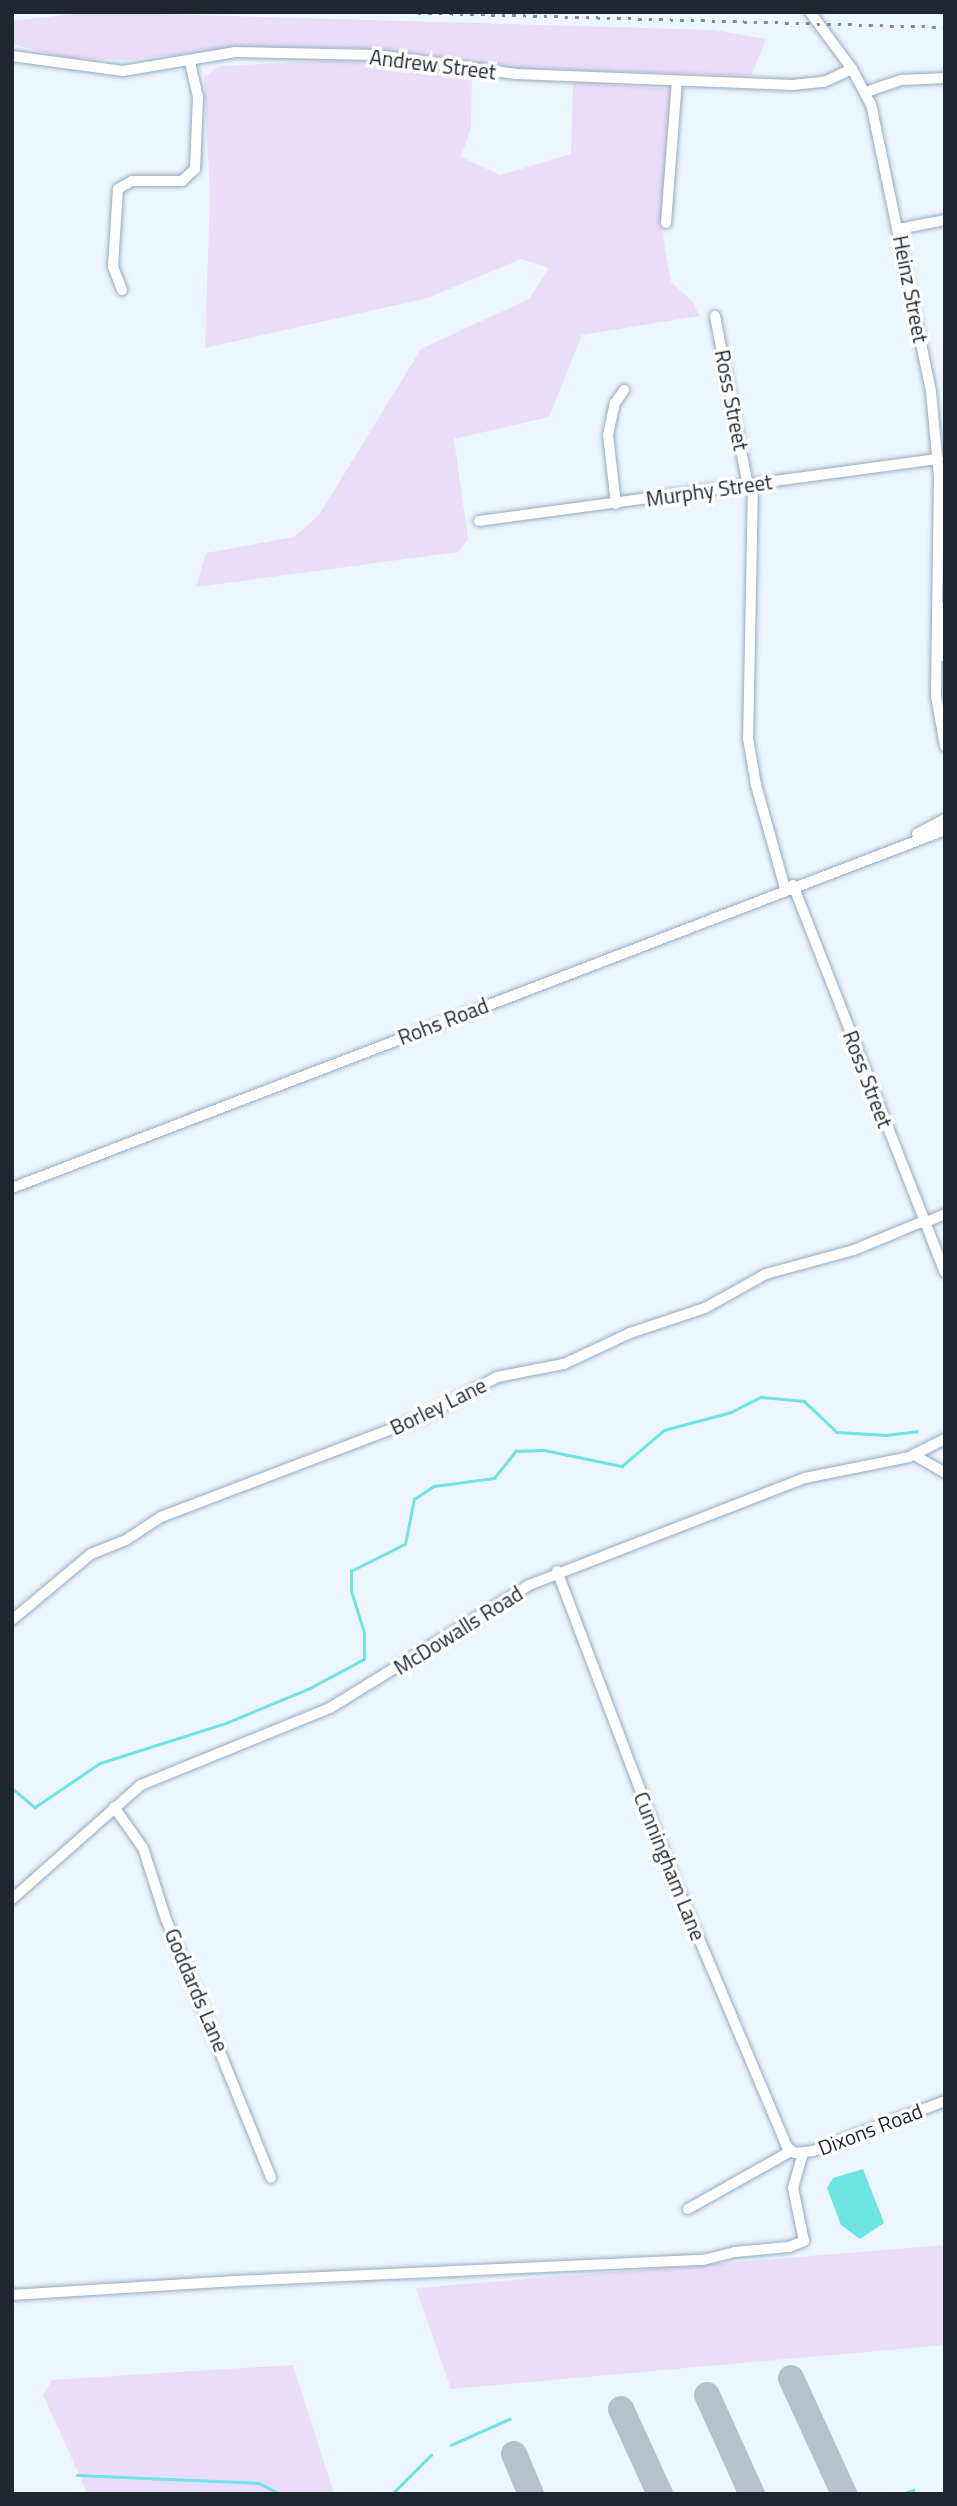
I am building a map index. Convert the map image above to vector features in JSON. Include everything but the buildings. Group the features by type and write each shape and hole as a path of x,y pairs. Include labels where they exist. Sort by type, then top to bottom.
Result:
{"street":[{"name":"Heinz Street","path":"810,12 866,92 899,229 939,459 940,670 937,713 945,746"},
{"name":"Andrew Street","path":"12,56 123,71 235,52 395,56 517,74 805,85 832,79 852,69"},
{"path":"122,290 113,267 118,190 132,181 182,181 195,169 198,97 190,61"},
{"path":"866,92 892,82 945,78"},
{"path":"666,223 677,81"},
{"path":"899,229 945,220"},
{"name":"Ross Street","path":"715,316 751,484 748,738 756,785 789,887 945,1272"},
{"path":"616,503 608,435 615,403 624,390"},
{"name":"Murphy Street","path":"479,521 939,459"},
{"name":"Heinz Street","path":"938,573 945,657"},
{"name":"Rohs Road","path":"873,855 945,819"},
{"name":"Rohs Road","path":"12,1188 789,887 945,830"},
{"name":"Borley Lane","path":"12,1620 91,1554 127,1540 161,1517 394,1429 497,1377 564,1364 630,1333 705,1308 766,1274 854,1250 945,1214"},
{"name":"McDowalls Road","path":"12,1899 114,1807 152,1779 330,1709 491,1607 557,1571 805,1478 916,1456 945,1439"},
{"path":"916,1456 945,1473"},
{"name":"Cunningham Lane","path":"557,1571 673,1877 779,2134 796,2153"},
{"name":"Goddards Lane","path":"114,1807 143,1848 166,1919 271,2178"},
{"name":"Dixons Road","path":"688,2209 796,2153 945,2101"},
{"path":"12,2295 235,2281 703,2260 736,2252 789,2247 804,2241 793,2188 796,2153"}],"shaded area":[{"path":"90,12 714,30 766,39 751,76 509,68 359,48 229,48 129,60 67,58 12,44 12,21"},
{"path":"339,60 421,65 472,79 471,127 461,157 500,175 571,154 573,82 671,89 661,214 665,249 671,282 693,302 699,316 582,335 549,417 454,439 468,539 458,552 196,587 206,553 294,537 319,515 421,349 529,299 549,268 521,259 428,298 205,348 210,195 204,77 219,66"},
{"path":"945,2245 945,2345 451,2389 416,2288"},
{"path":"293,2365 334,2494 88,2494 43,2395 52,2380"}],"water":[{"path":"863,2169 884,2223 860,2239 841,2225 827,2188 833,2178"}],"waterway":[{"path":"12,1788 35,1807 100,1763 226,1723 310,1688 364,1659 364,1633 351,1591 351,1571 405,1544 414,1499 434,1486 494,1478 516,1451 544,1450 622,1466 664,1430 731,1412 761,1397 804,1401 837,1432 886,1435 917,1431"},
{"path":"451,2445 509,2419"},
{"path":"392,2494 431,2455"},
{"path":"77,2475 259,2483 281,2494"},
{"path":"901,2494 913,2490"}],"taxiway":[{"path":"791,2378 844,2494"},
{"path":"707,2395 752,2494"},
{"path":"621,2409 660,2494"},
{"path":"514,2454 531,2494"}],"railway":[{"path":"397,12 945,27"}]}
